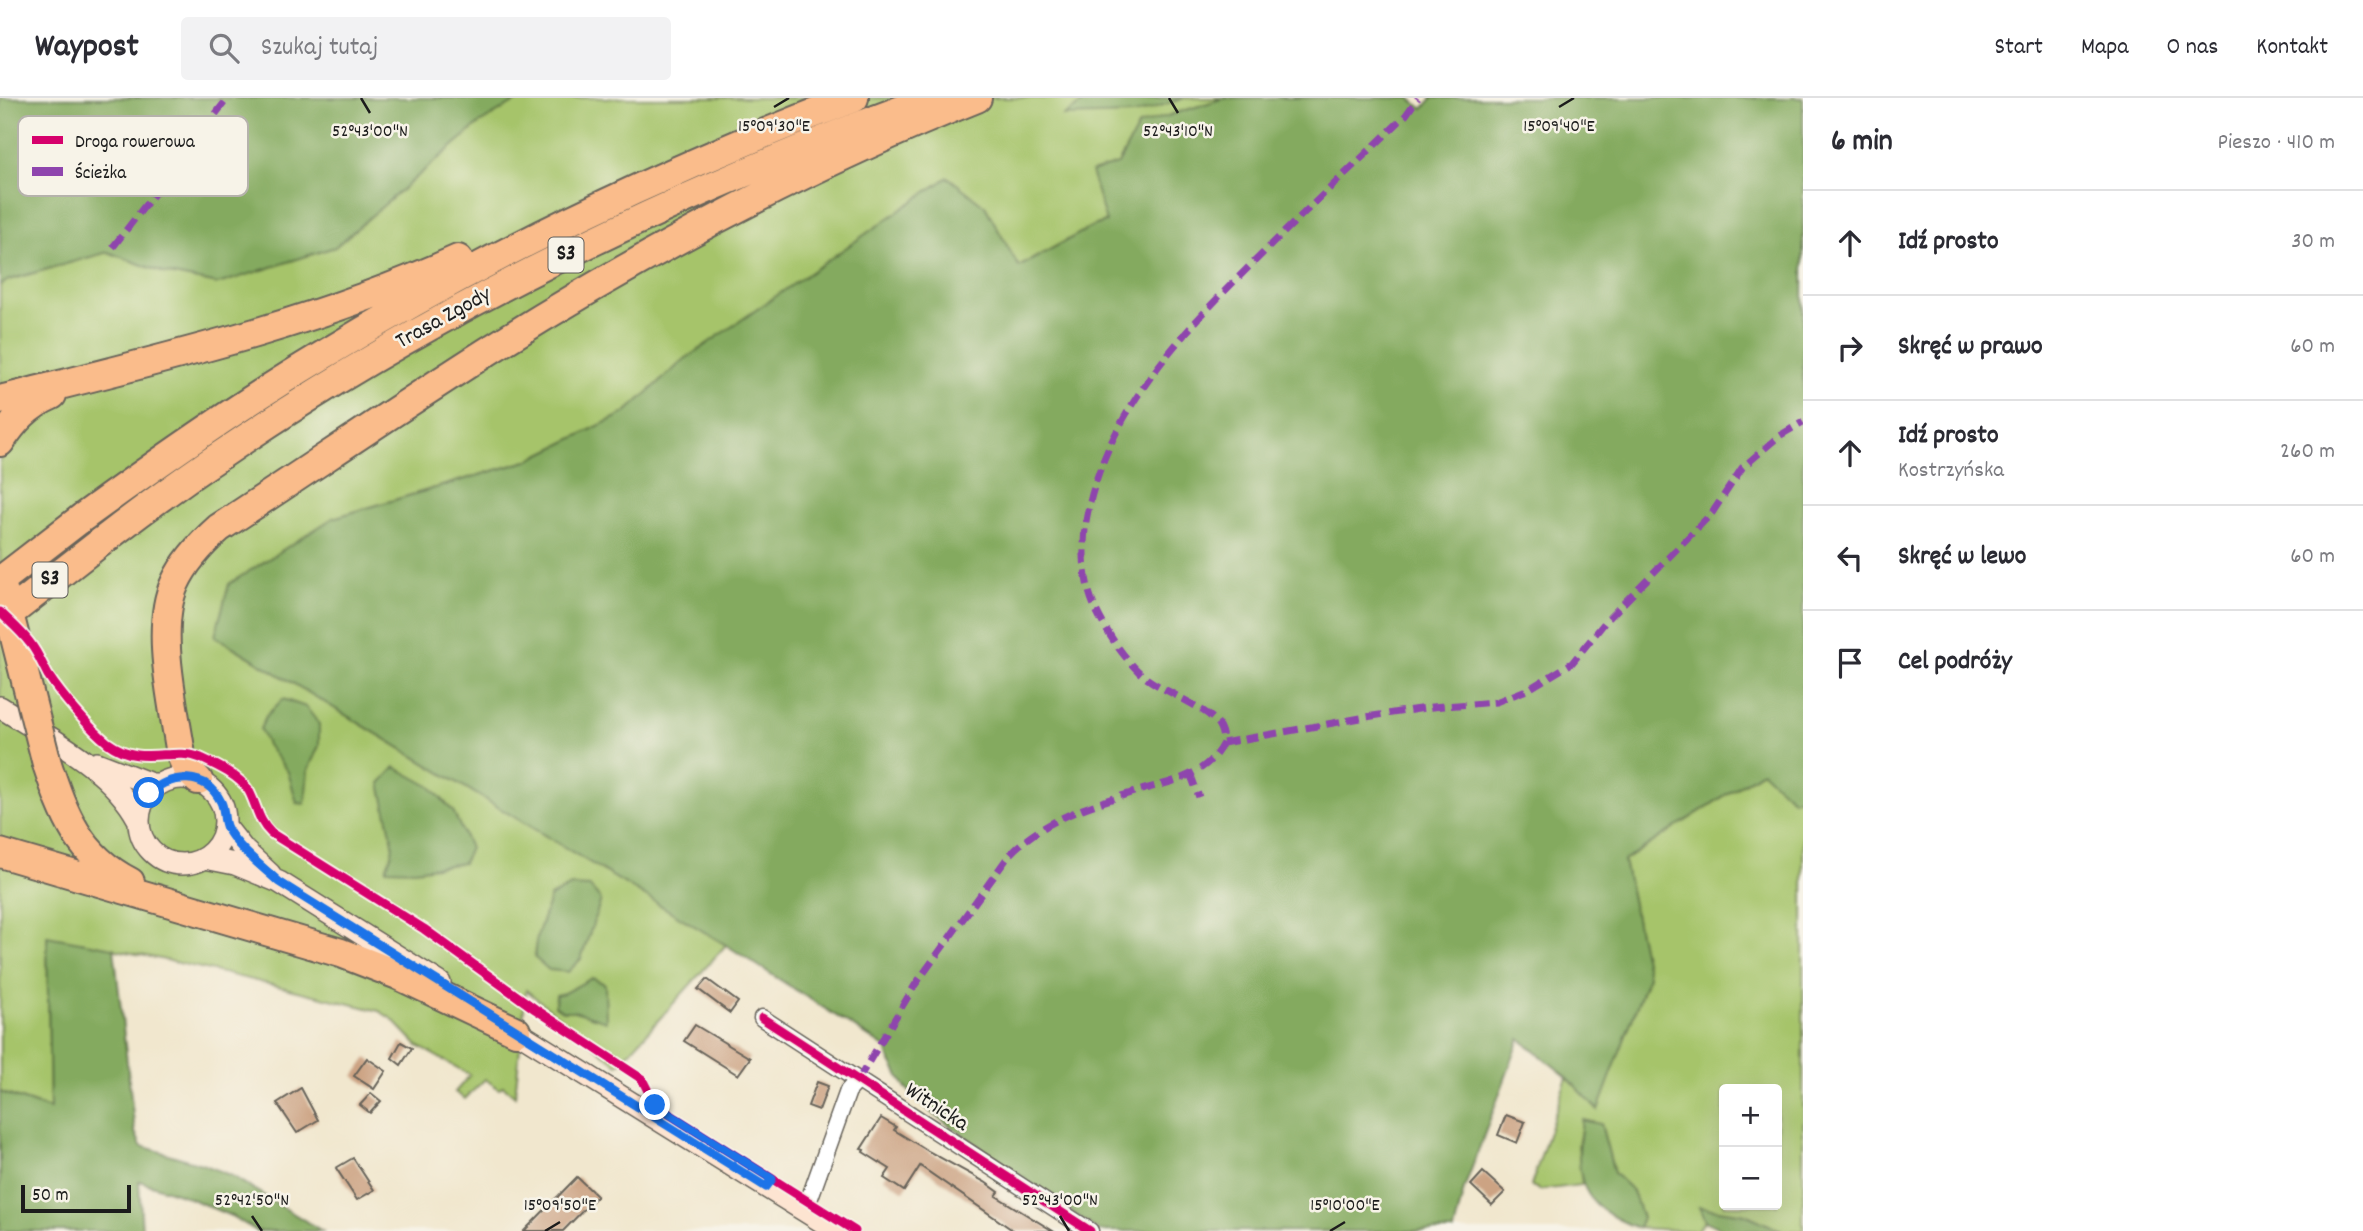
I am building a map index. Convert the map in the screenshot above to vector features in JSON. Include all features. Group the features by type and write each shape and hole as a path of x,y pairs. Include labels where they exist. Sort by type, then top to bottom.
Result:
{"highway":[{"name":"Trasa Zgody","path":"0,579 207,429 321,356 453,281 659,179 855,98"},
{"name":"Trasa Zgody","path":"0,621 101,542 221,454 337,381 467,306 676,203 841,133 934,98"},
{"path":"198,780 187,769 181,755 165,639 166,618 169,598 185,565 200,545 219,528 492,348 590,289 762,197 866,146 977,98"},
{"path":"0,400 254,332 366,296 426,274 557,214 659,179"},
{"path":"0,442 24,411 40,400 110,372"},
{"path":"0,579 47,764 70,826 96,860 115,875 179,907"},
{"path":"0,853 341,953 398,975 516,1031"}],"main road":[{"path":"0,707 76,754 108,780 129,802 138,819 144,842 160,859 182,865 205,858 215,850 222,839 225,814 216,794 198,780 178,778 150,784 76,754"},
{"path":"138,819 141,805 159,784"},
{"path":"225,826 244,849 279,882"},
{"path":"205,858 235,864 279,882 837,1231"}],"street":[{"name":"Witnicka","path":"762,1018 1090,1231"},
{"path":"805,1211 848,1091 858,1080"}],"green space":[{"path":"0,98 522,98 481,122 335,247 218,284 164,273 108,252 9,280 0,285"},
{"path":"522,98 1224,98 1139,125 1118,164 1106,222 1093,226 1018,267 985,206 685,359 625,413 527,461 333,518 215,636 726,945 618,1065 526,990 515,1096 503,1086 499,1089 485,1079 465,1099 455,1092 470,1075 418,1046 392,1019 379,1011 172,962 47,937 50,1109 0,1092 0,285 9,280 108,252 164,273 218,284 334,247 481,122"},
{"path":"1089,98 1185,98 1135,114 1064,116"},
{"path":"1224,98 1410,98 1423,109 1432,98 1803,98 1803,796 1793,800 1762,771 1624,861 1648,976 1598,1110 1567,1077 1520,1039 1464,1189 1454,1231 1099,1231 932,1113 905,1087 886,1048 726,945 215,636 229,584 333,518 527,461 625,413 685,359 948,177 985,206 1019,267 1093,226 1106,222 1091,172 1118,164 1139,125"},
{"path":"283,699 306,707 319,724 319,746 308,770 305,804 297,803 288,772 267,745 260,729 266,716"},
{"path":"1772,765 1803,775 1803,1231 1782,1231 1745,1214 1700,1208 1705,1221 1696,1231 1638,1228 1642,1218 1633,1191 1614,1174 1601,1124 1583,1120 1578,1145 1582,1185 1541,1190 1531,1186 1567,1077 1598,1109 1648,977 1624,861"},
{"path":"395,767 431,787 453,811 470,848 463,863 415,870 386,869 393,843 380,783"},
{"path":"571,886 590,887 601,900 581,959 568,972 549,970 535,958 538,935 550,897"},
{"path":"47,936 114,948 135,1132 141,1146 232,1176 322,1231 257,1231 231,1216 182,1195 139,1181 142,1231 0,1231 0,1092 50,1109"},
{"path":"592,978 605,984 606,1021 574,1011 562,1011 555,1006 556,995"},
{"path":"1582,1120 1601,1124 1614,1173 1633,1191 1642,1218 1638,1228 1603,1210 1592,1200 1585,1188 1579,1159"},
{"path":"1699,1207 1745,1214 1782,1231 1725,1231 1705,1221"}],"building":[{"path":"707,979 738,1002 730,1013 698,989"},
{"path":"695,1025 750,1058 738,1075 684,1041"},
{"path":"401,1042 412,1048 401,1065 392,1058"},
{"path":"367,1058 386,1071 374,1089 354,1076"},
{"path":"817,1082 828,1086 819,1110 808,1106"},
{"path":"301,1088 318,1120 297,1133 277,1103"},
{"path":"371,1093 381,1101 370,1113 360,1105"},
{"path":"1506,1115 1525,1122 1517,1143 1498,1135"},
{"path":"881,1118 896,1127 894,1130 928,1151 985,1182 999,1192 996,1196 1053,1231 1014,1231 920,1166 904,1191 884,1178 890,1169 861,1149"},
{"path":"353,1158 374,1190 357,1200 336,1168"},
{"path":"1483,1172 1505,1192 1492,1205 1471,1185"},
{"path":"577,1177 597,1196 563,1231 524,1231"}],"marked path":[{"path":"214,116 228,98"},
{"path":"858,1080 915,985 1010,854 1036,832 1066,816 1195,772 1215,755 1223,743 1220,728 1206,713 1138,671 1114,642 1096,610 1088,589 1084,555 1086,521 1096,481 1130,408 1177,343 1232,283 1406,115 1418,98"},
{"path":"113,247 152,196"},
{"path":"1223,743 1432,707 1496,702 1529,689 1572,663 1606,621 1712,513 1742,468 1779,436 1803,422"},
{"path":"1190,773 1199,797"}],"cycle path":[{"path":"0,612 30,643 48,675 68,701 108,743 121,750 145,756 179,754 201,758 240,780 249,791 260,818 271,833 424,929 535,1009 642,1079 655,1105 855,1231"},
{"path":"762,1018 1090,1231"}],"route":[{"path":"149,793 159,784 178,778 198,780 208,786 222,804 225,826 244,849 279,882 766,1187 772,1179 655,1105"}]}
